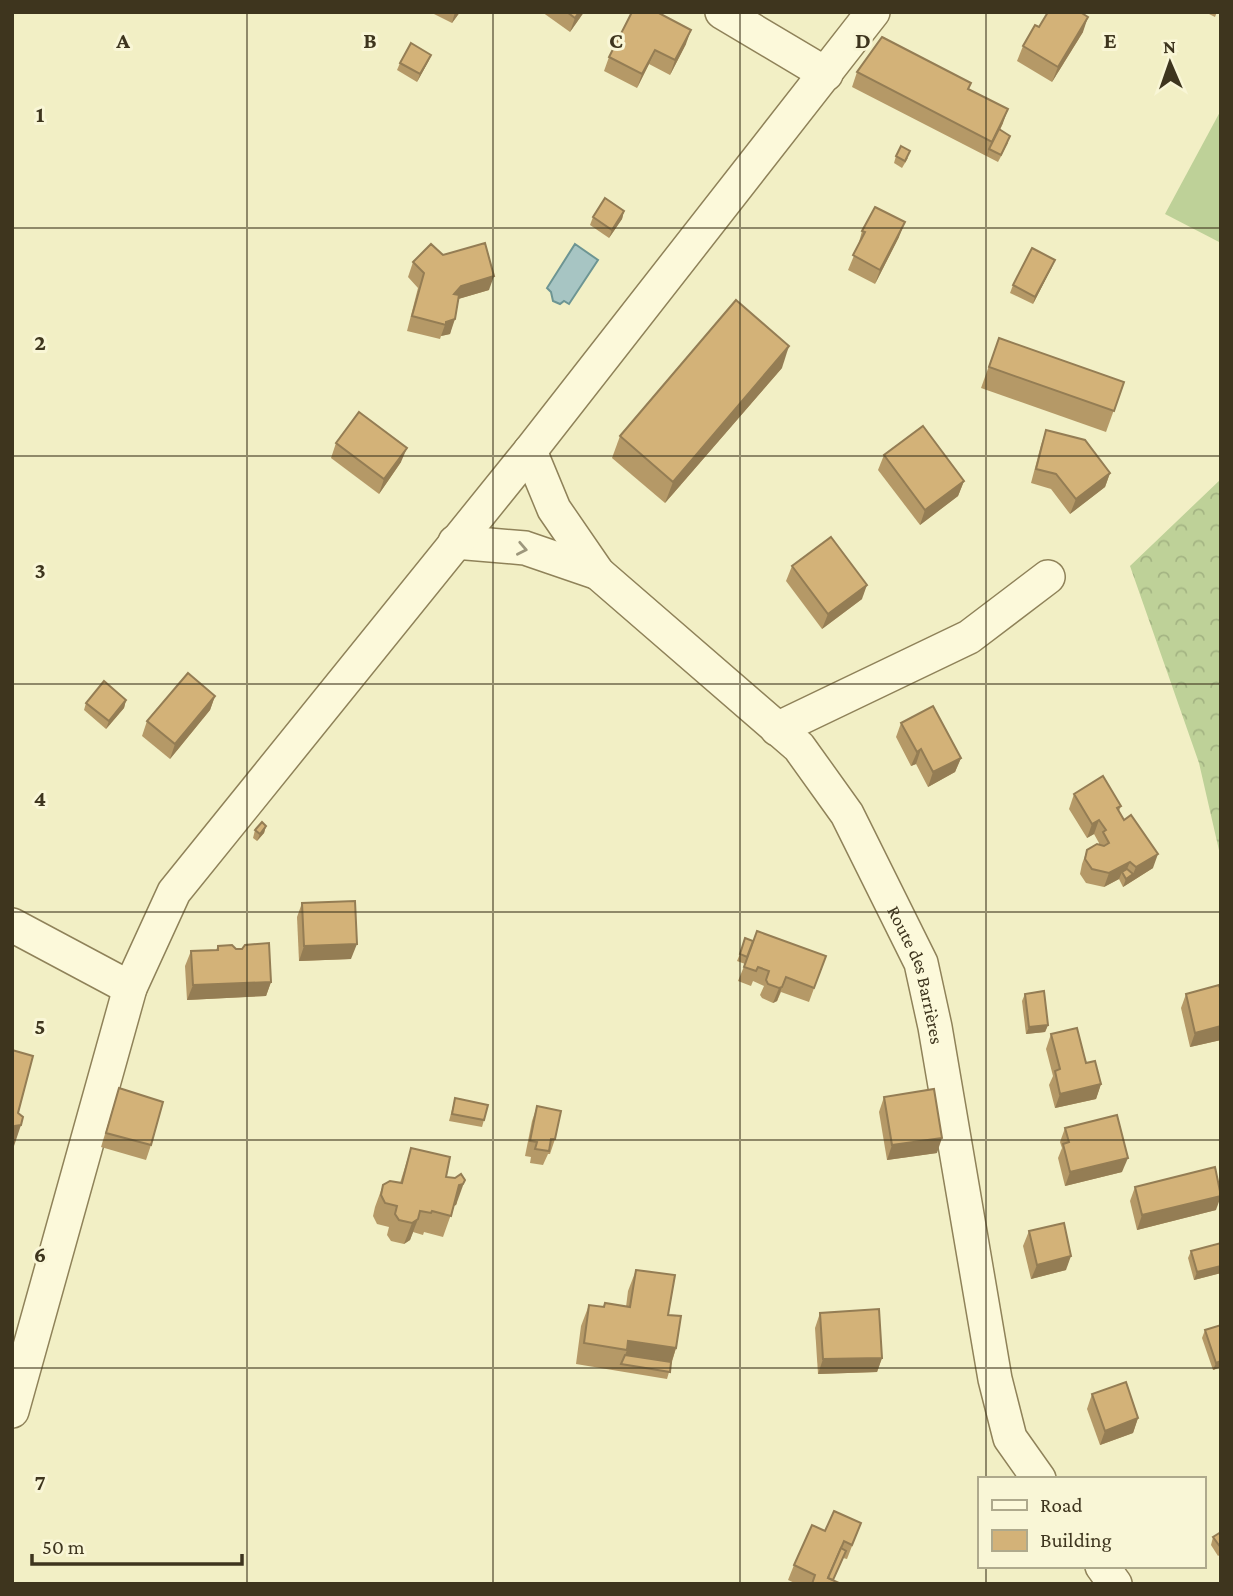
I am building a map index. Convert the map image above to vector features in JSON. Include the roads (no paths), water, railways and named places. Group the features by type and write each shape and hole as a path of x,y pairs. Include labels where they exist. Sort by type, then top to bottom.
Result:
{"street":[{"path":"722,12 827,74"},
{"path":"12,1411 130,988 174,892 530,451 873,12"},
{"name":"Route des Barrières","path":"530,451 554,509 598,573 799,747 847,814 921,963 935,1027 995,1379 1010,1438 1038,1477"},
{"name":"Route des Barrières","path":"455,542 525,548 598,573"},
{"path":"778,729 970,637 1048,577"},
{"path":"12,925 130,988"},
{"path":"1103,1568 1115,1584"}],"water":[{"path":"575,244 598,260 569,304 564,301 560,304 553,301 547,288"}]}
